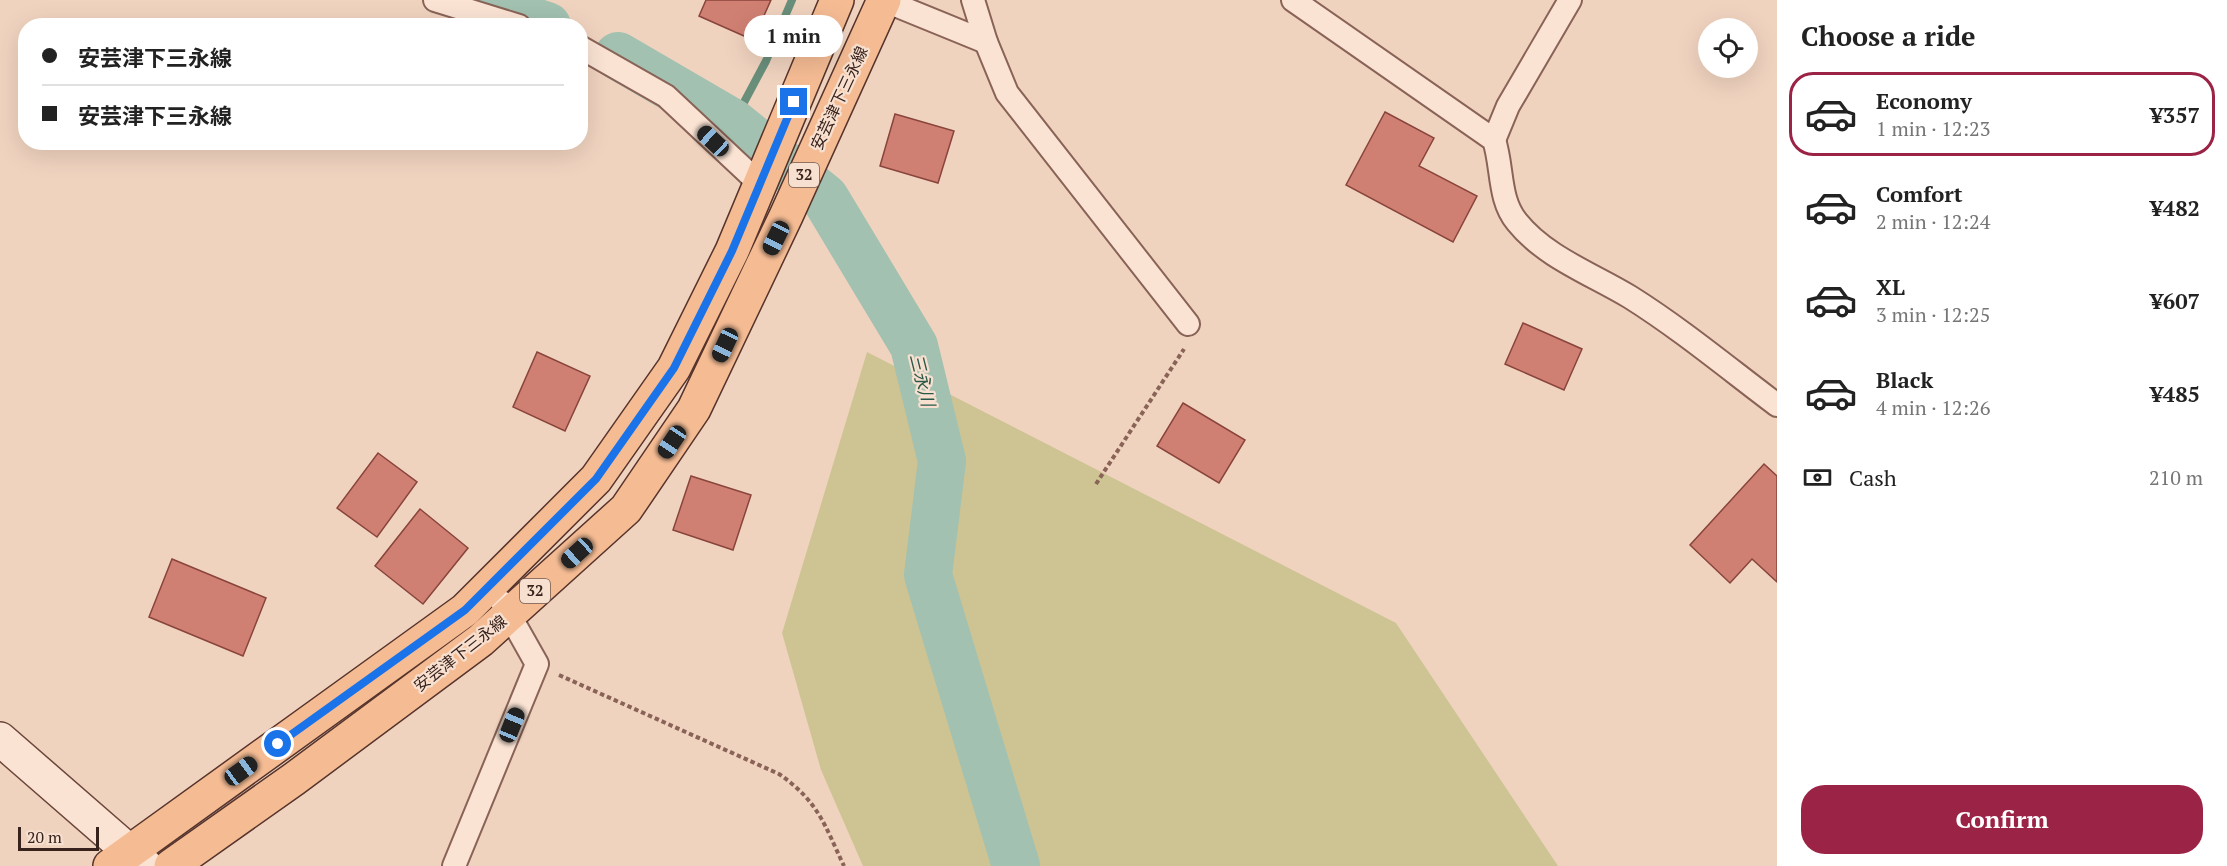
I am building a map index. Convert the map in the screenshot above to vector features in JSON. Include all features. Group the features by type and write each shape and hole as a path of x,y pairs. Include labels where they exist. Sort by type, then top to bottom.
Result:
{"main road":[{"name":"安芸津下三永線","path":"129,861 465,610 596,479 674,368 732,251 837,0"},
{"name":"安芸津下三永線","path":"171,866 331,752 481,640 627,509 694,409 786,216 884,0"},
{"path":"0,739 129,861"}],"street":[{"path":"435,0 493,18"},
{"path":"884,0 986,42"},
{"path":"973,0 986,42 1007,93 1188,324"},
{"path":"1293,0 1494,140 1500,159 1504,199 1516,222 1547,250 1631,298 1777,405"},
{"path":"1494,140 1508,106 1570,0"},
{"path":"588,52 666,96 761,185"},
{"path":"454,866 537,664 510,613 489,585"}],"path":[{"path":"1096,484 1185,347 1188,324"},
{"path":"537,664 779,774 802,790 817,809 844,866"}],"shaded area":[{"path":"867,352 1396,623 1558,866 863,866 821,770 782,633"}],"building":[{"path":"706,0 771,0 753,40 699,16"},
{"path":"1385,112 1434,138 1419,166 1477,196 1453,242 1346,185"},
{"path":"895,114 954,131 938,183 880,166"},
{"path":"1523,323 1582,349 1564,390 1505,364"},
{"path":"537,352 590,376 565,431 513,407"},
{"path":"1183,403 1245,440 1219,483 1157,446"},
{"path":"378,453 417,482 377,537 337,508"},
{"path":"1764,464 1777,476 1777,582 1752,559 1730,583 1690,545"},
{"path":"691,476 751,495 733,550 673,530"},
{"path":"420,509 468,548 423,604 375,566"},
{"path":"172,559 266,598 243,656 149,617"}],"waterway":[{"name":"三永川","path":"467,0 522,18"},
{"path":"733,123 766,61 792,0"},
{"name":"三永川","path":"618,56 733,123 825,198 914,346 942,461 928,575 1016,866"}],"route":[{"path":"278,744 465,610 596,479 674,368 732,251 794,102"}]}
